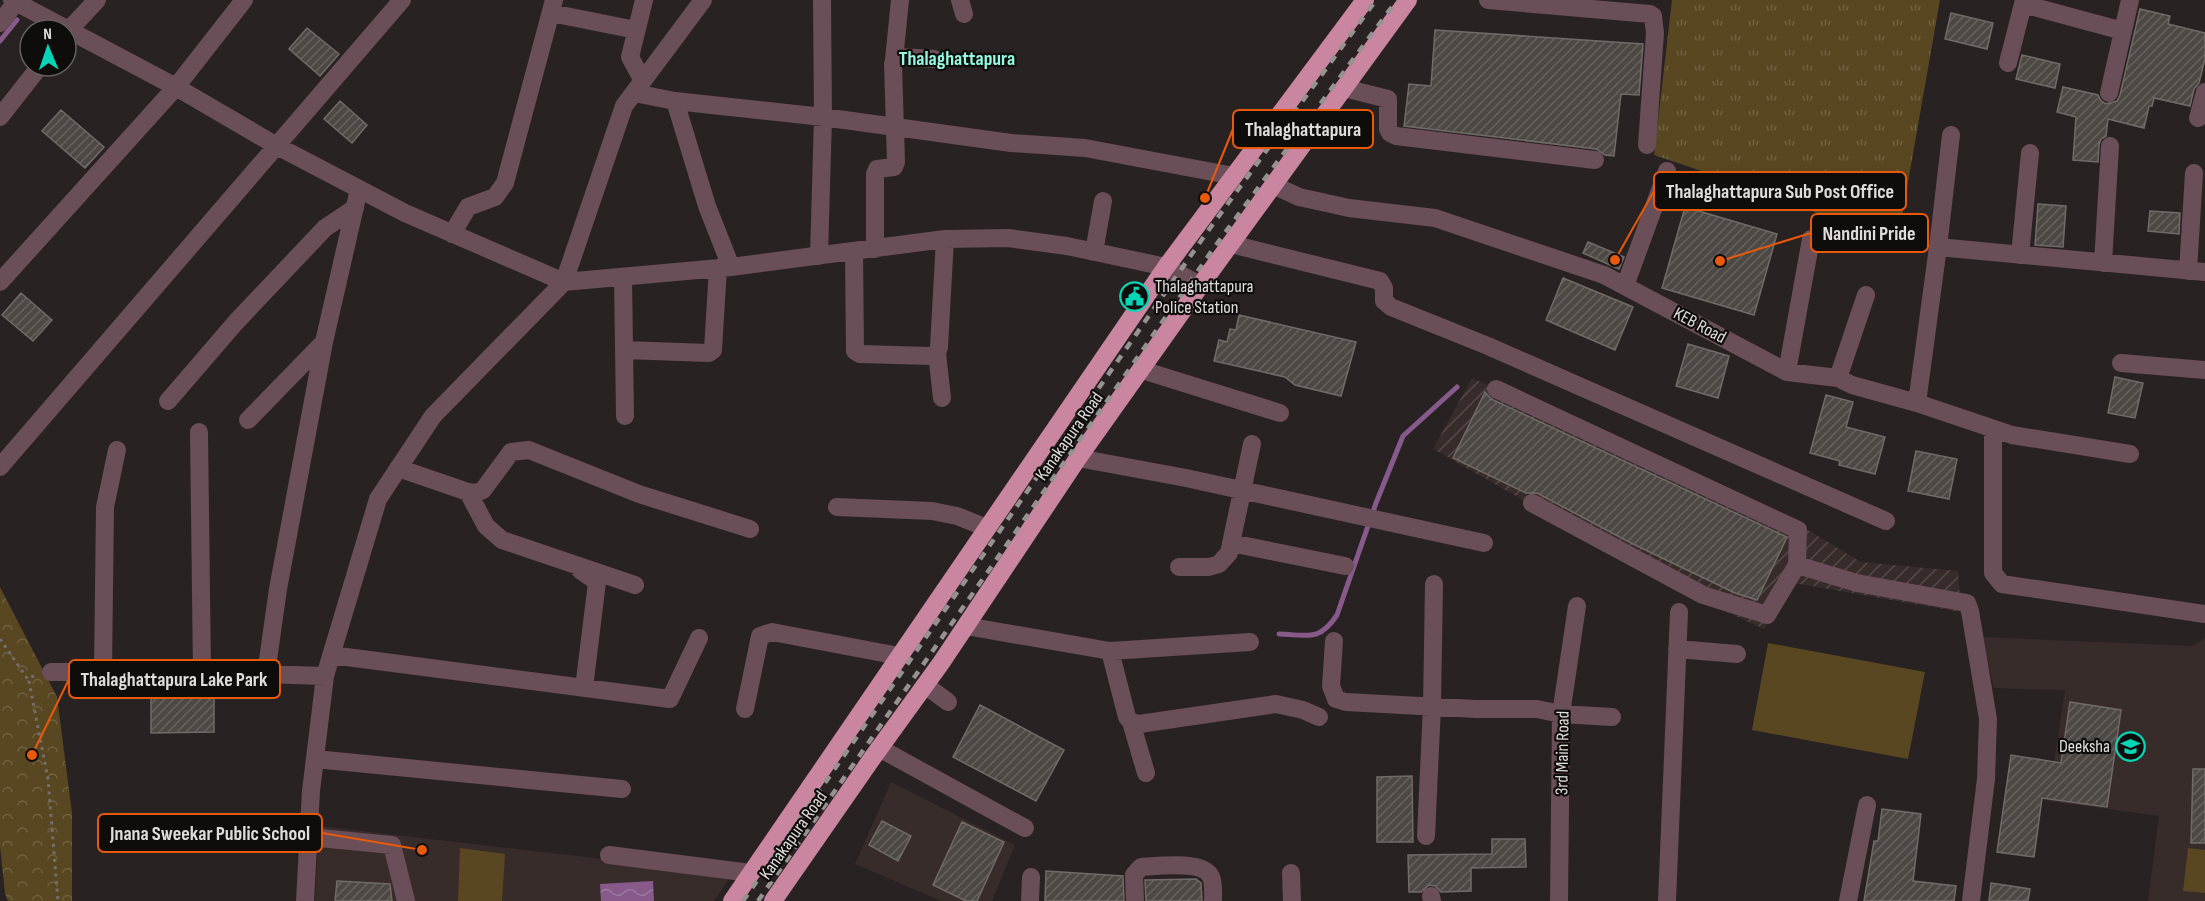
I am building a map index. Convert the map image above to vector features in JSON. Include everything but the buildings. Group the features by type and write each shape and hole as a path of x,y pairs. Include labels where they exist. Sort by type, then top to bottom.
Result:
{"highway":[{"name":"Kanakapura Road","path":"732,901 1166,267 1365,0"},
{"name":"Kanakapura Road","path":"773,901 966,626 1078,458 1200,285 1408,0"}],"street":[{"path":"78,20 97,0"},
{"path":"0,282 176,87 244,0"},
{"path":"0,467 402,0"},
{"path":"638,87 630,57 644,0"},
{"path":"305,901 315,759 325,676 378,499 433,416 564,282 624,106 703,0"},
{"path":"819,256 823,117 822,0"},
{"path":"875,249 874,174 877,169 894,167 896,162 893,64 900,0"},
{"path":"1488,0 1653,16 1655,33 1647,146"},
{"path":"2109,93 2130,0"},
{"path":"0,23 14,1 44,18"},
{"path":"2008,63 2023,2 2123,30"},
{"path":"452,234 468,207 495,197 505,183 553,7 636,30"},
{"path":"78,37 176,87 277,146 405,213 564,282 724,267 945,239 1008,237 1166,267 1200,285"},
{"path":"894,60 899,57 934,59"},
{"path":"0,117 31,78"},
{"path":"638,87 675,101 823,117 1011,143 1085,148 1234,176"},
{"path":"1344,88 1388,99 1388,129 1396,136 1595,160"},
{"path":"2198,118 2205,92"},
{"path":"624,350 709,353 713,350 724,267 675,101"},
{"path":"1917,403 1951,135"},
{"path":"2103,263 2110,146"},
{"path":"2020,255 2030,153"},
{"path":"1624,286 1667,171"},
{"path":"1938,247 2196,272 2194,173"},
{"name":"KEB Road","path":"1273,185 1299,197 1350,208 1435,218 1604,275 1787,372 1838,378 2012,435 2130,454"},
{"path":"266,674 278,589 324,342 359,189"},
{"path":"1094,252 1103,201"},
{"path":"168,401 236,322 325,228 355,208"},
{"path":"942,398 937,353 945,239"},
{"path":"1787,372 1811,239"},
{"path":"1231,244 1380,280 1383,283 1384,301 1391,307 1488,346 1886,521"},
{"path":"854,252 855,351 860,354 931,356 937,353"},
{"path":"622,277 625,416"},
{"path":"1838,378 1866,295"},
{"path":"248,420 324,342"},
{"path":"2121,363 2205,370"},
{"path":"1142,370 1280,413"},
{"path":"1496,389 1798,530 1797,565 1767,615 1704,595 1532,503"},
{"path":"1993,429 1993,573 2002,584 2205,614"},
{"path":"199,432 202,673"},
{"path":"1179,567 1209,567 1219,564 1229,553 1252,444"},
{"path":"103,672 105,507 117,450"},
{"path":"398,468 476,493 483,490 511,452 529,450 639,494 750,529"},
{"path":"1078,458 1241,490 1484,543"},
{"path":"468,492 486,526 502,540 635,585"},
{"path":"837,507 932,511 957,516 987,528"},
{"path":"1231,543 1345,566"},
{"path":"572,564 597,582 584,688"},
{"path":"1797,565 1857,583 1966,603 1970,611 1988,719 1986,779 1971,901"},
{"path":"1426,836 1432,706 1434,584"},
{"name":"3rd Main Road","path":"1559,901 1562,714 1577,606"},
{"path":"1667,901 1679,612"},
{"path":"966,626 1110,651 1250,642"},
{"path":"745,709 760,636 772,632 899,656"},
{"path":"331,655 670,699 699,638"},
{"path":"1334,641 1331,686 1336,699 1346,702 1537,709 1562,714 1612,717"},
{"path":"1677,650 1737,654"},
{"path":"1110,651 1127,717 1131,722 1146,773"},
{"path":"51,672 325,676"},
{"path":"925,685 948,702"},
{"path":"1131,722 1139,724 1276,704 1303,710 1319,717"},
{"path":"879,748 1025,828"},
{"path":"315,759 622,789"},
{"path":"1848,901 1867,805"},
{"path":"309,837 392,845 406,901"},
{"path":"609,855 751,873"},
{"path":"1135,901 1134,875 1141,867 1194,866 1208,872 1212,879 1213,901"},
{"path":"1291,873 1292,901"},
{"path":"1030,901 1031,877"}],"path":[{"path":"0,639 29,681 48,779 58,901"},
{"path":"29,681 31,677 51,672"}],"shaded area":[{"path":"1472,378 1801,526 1861,562 1958,571 1961,612 1794,583 1764,629 1694,597 1433,449"},
{"name":"Deeksha","path":"1982,637 2193,646 2205,638 2205,901 2148,901 2159,816 2048,801 2065,690 1994,688"},
{"path":"891,782 1015,845 992,901 941,901 855,864"},
{"path":"319,826 732,874 714,901 315,901"}],"green space":[{"path":"1672,0 1940,0 1897,245 1767,193 1654,155"},
{"path":"0,587 57,697 72,813 72,901 8,901 5,894 0,846"},
{"path":"1768,643 1925,672 1908,759 1752,730"},
{"path":"460,848 505,854 502,901 458,901"},
{"path":"2188,848 2205,850 2205,893 2183,891"}],"water":[{"path":"653,881 654,901 601,901 600,884"}],"waterway":[{"path":"0,41 17,20"},
{"path":"1279,634 1312,635 1331,624 1337,615 1376,503 1403,436 1457,387"}],"railway":[{"path":"743,901 1205,235 1376,0"},
{"path":"758,901 1216,245 1397,0"}],"place":[{"name":"Thalaghattapura","path":"1205,198"},
{"name":"Thalaghattapura Sub Post Office","path":"1615,260"},
{"name":"Nandini Pride","path":"1720,261"},
{"name":"Thalaghattapura Police Station","path":"1134,296"},
{"name":"Deeksha","path":"2131,746"},
{"name":"Thalaghattapura Lake Park","path":"32,755"},
{"name":"Jnana Sweekar Public School","path":"422,850"}],"district":[{"name":"Thalaghattapura","path":"957,58"}]}
